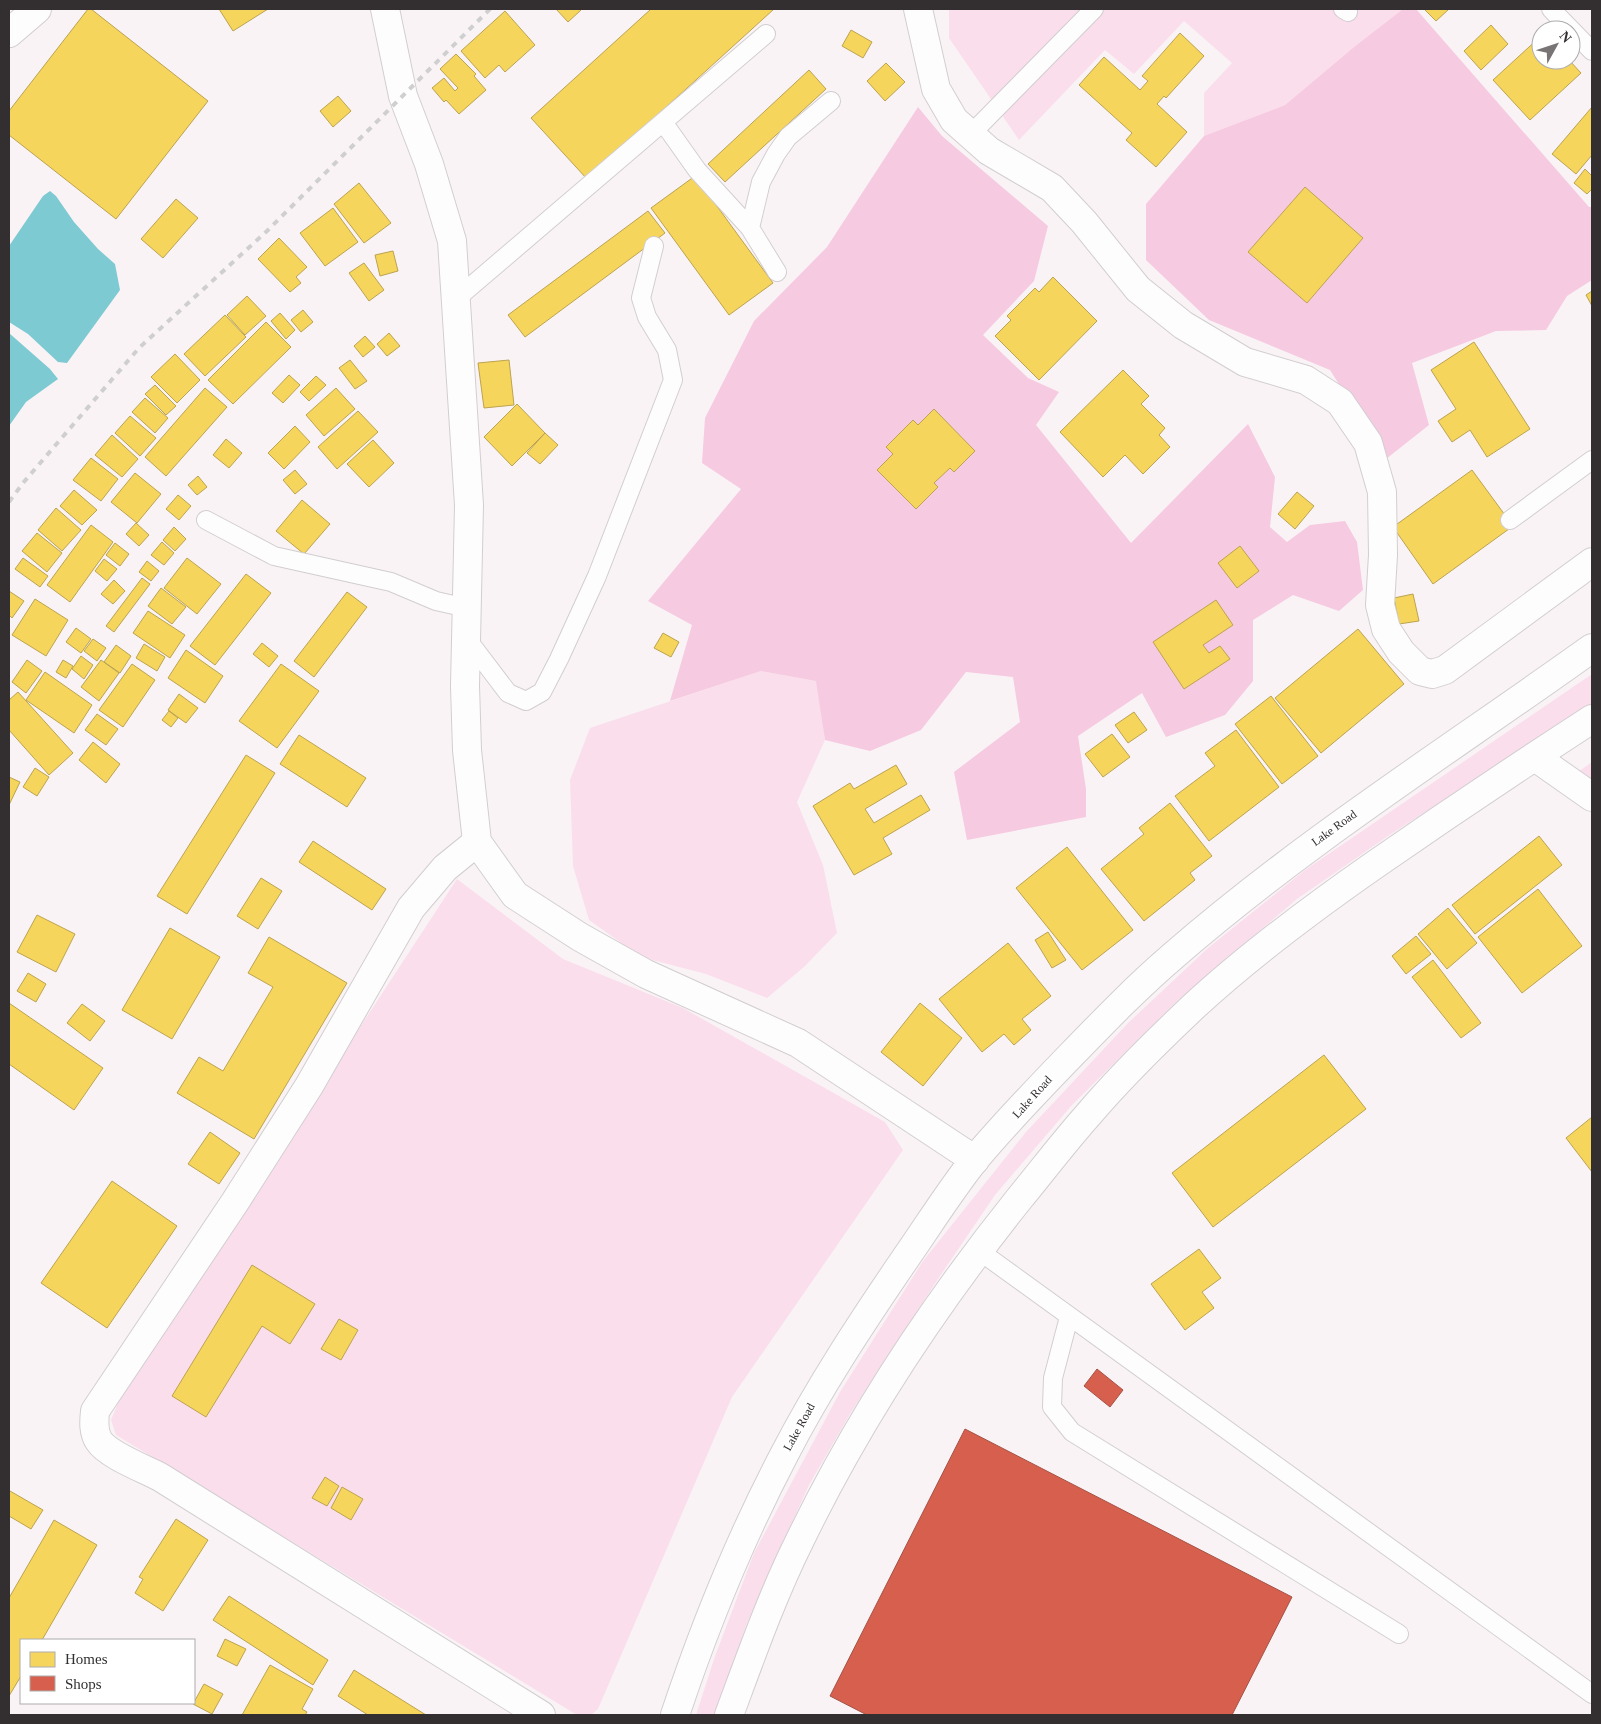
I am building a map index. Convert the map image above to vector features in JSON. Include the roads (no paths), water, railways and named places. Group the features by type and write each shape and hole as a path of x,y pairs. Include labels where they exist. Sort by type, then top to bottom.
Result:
{"street":[{"path":"9,34 37,9"},
{"path":"385,9 403,96 429,164 452,241 469,506 465,686 467,750 477,842 515,895 580,937 646,974 798,1043 975,1160"},
{"path":"918,9 936,89 954,120 970,135 989,151 1052,188 1084,222 1138,289 1183,325 1245,362 1306,380 1340,402 1368,443 1382,492 1383,555 1380,605 1386,629 1401,652 1420,671 1432,674 1445,670 1592,562"},
{"name":"Lake Road","path":"675,1715 713,1613 783,1456 825,1382 869,1311 975,1160 1045,1082 1110,1015 1170,958 1311,844 1592,648"},
{"path":"728,1715 799,1541 834,1473 914,1340 978,1250 1088,1114 1134,1064 1194,1007 1268,943 1405,843 1592,720"},
{"path":"1534,757 1592,797"},
{"path":"477,842 445,868 411,908 309,1086 235,1202 95,1411 94,1425 98,1441 107,1450 160,1477 542,1715"}],"lane":[{"path":"970,135 1094,9"},
{"path":"1551,9 1592,50"},
{"path":"456,299 766,34"},
{"path":"750,228 761,182 776,154 788,137 831,101"},
{"path":"663,122 696,170 750,228 777,272"},
{"path":"467,639 508,693 526,702 542,692 597,576 673,380 667,350 647,317 641,298 654,246"},
{"path":"1510,520 1592,460"},
{"path":"206,520 274,556 391,582 436,601 467,608"},
{"path":"978,1250 1592,1694"},
{"path":"1069,1317 1053,1378 1052,1407 1072,1432 1399,1634"}],"water":[{"path":"50,191 98,249 115,264 120,290 67,363 58,362 28,334 9,322 9,246 43,196"},
{"path":"9,333 50,369 58,379 26,402 9,426"}],"railway":[{"path":"9,502 23,483 139,348 267,231 490,9"}]}
